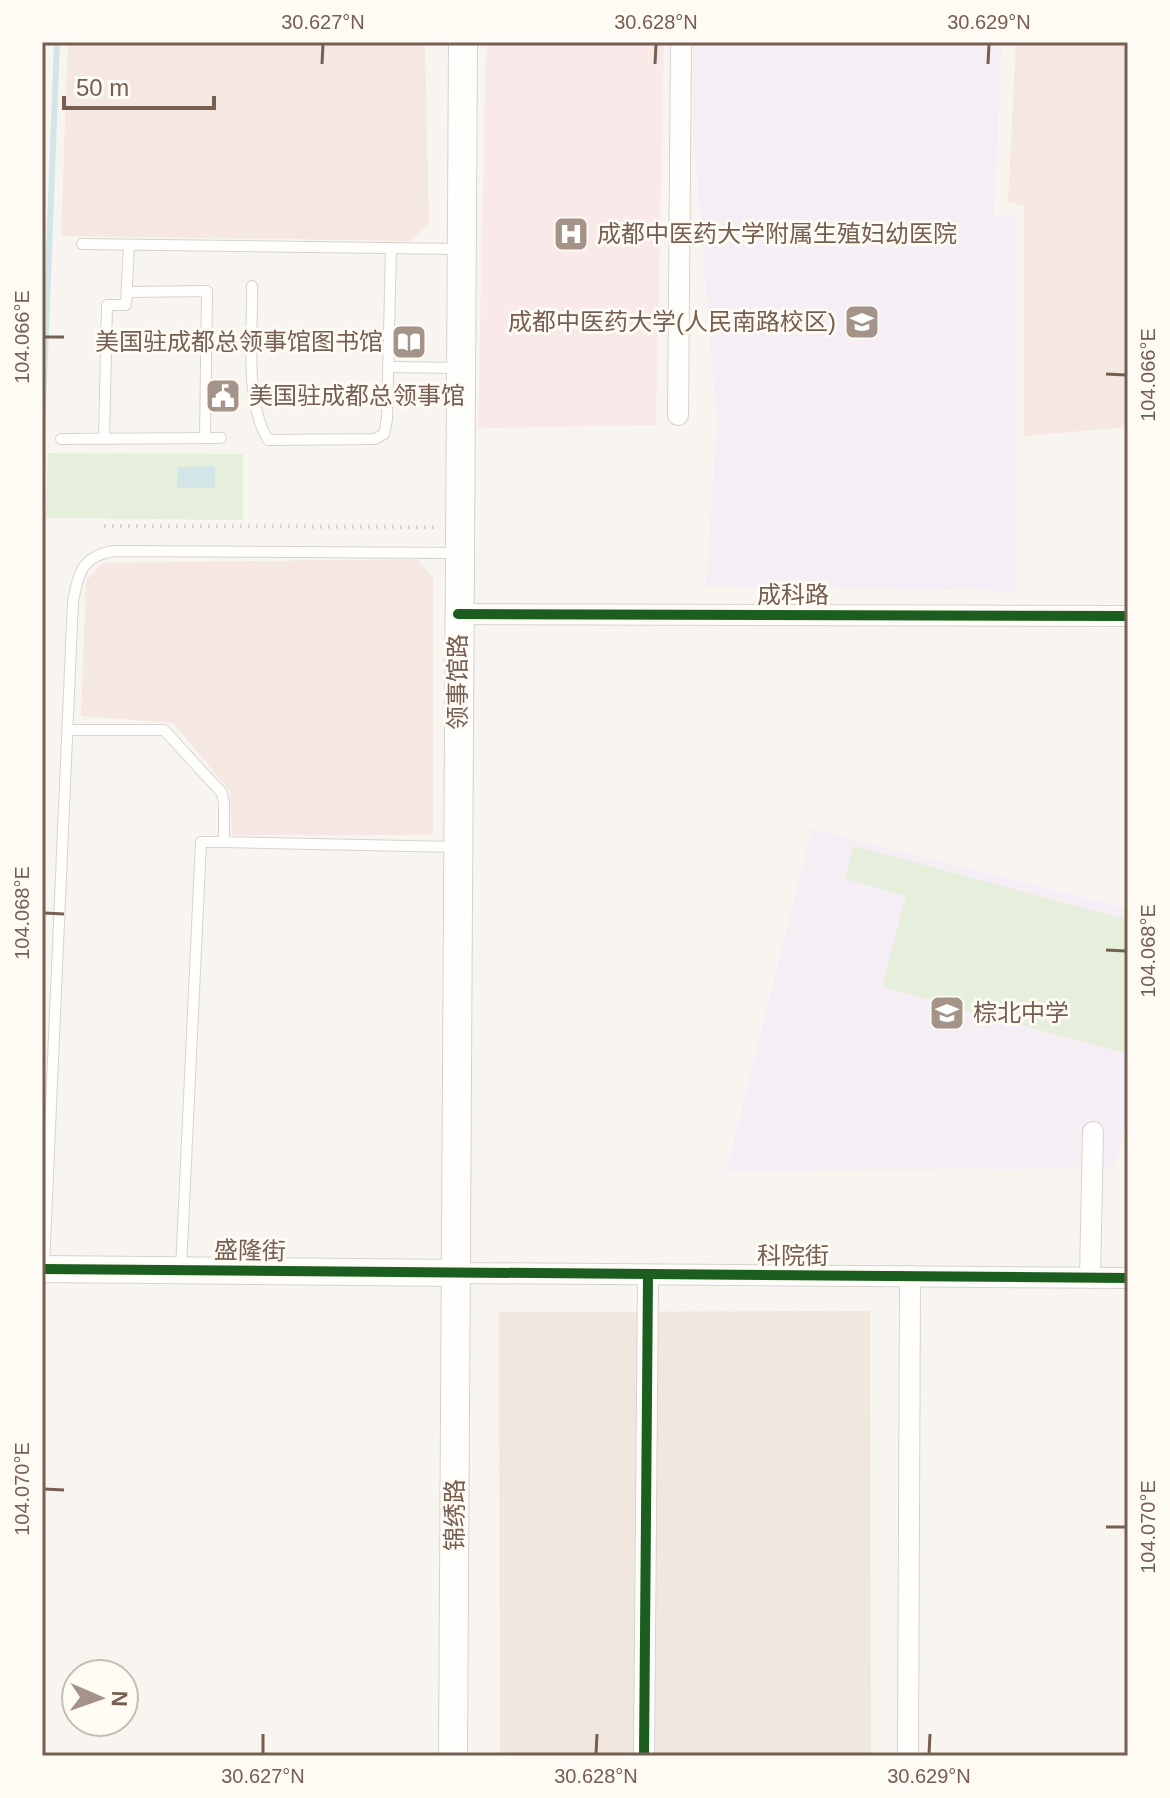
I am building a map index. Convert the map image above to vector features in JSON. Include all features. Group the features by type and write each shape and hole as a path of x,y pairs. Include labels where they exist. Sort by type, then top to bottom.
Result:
{"main road":[{"name":"领事馆路","path":"458,1273 458,540 463,42"},
{"name":"锦绣路","path":"453,1756 458,1273"}],"street":[{"path":"678,415 681,42"},
{"name":"成科路","path":"458,614 1128,616"},
{"path":"1090,1278 1093,1132"},
{"name":"盛隆街","path":"43,1269 458,1273"},
{"name":"科院街","path":"458,1273 1128,1278"},
{"path":"644,1756 648,1275"},
{"path":"908,1756 910,1276"}],"lane":[{"path":"82,244 461,249"},
{"path":"104,439 107,305 126,305 129,245"},
{"path":"252,286 253,391 259,425 268,440 375,439 384,434 391,248"},
{"path":"127,292 207,291 205,438"},
{"path":"388,367 461,368"},
{"path":"61,439 221,438"},
{"path":"43,1269 73,601 84,565 98,553 114,551 458,540"},
{"path":"69,730 164,730 222,793 224,842"},
{"path":"181,1271 201,842 458,847"}],"path":[{"path":"104,526 458,540"}],"shaded area":[{"path":"68,42 425,42 429,224 411,241 61,236"},
{"name":"成都中医药大学附属生殖妇幼医院","path":"486,42 664,42 656,425 478,428"},
{"name":"成都中医药大学(人民南路校区)","path":"693,42 1002,42 994,218 1015,215 1017,591 706,586 717,425 693,127"},
{"path":"1016,42 1128,42 1128,427 1024,436 1024,206 1008,202"},
{"path":"215,466 215,488 177,488 178,467"},
{"path":"417,559 433,578 433,835 232,835 230,791 173,723 81,716 86,581 103,563"},
{"name":"棕北中学","path":"812,829 1128,909 1128,1118 1113,1168 726,1171"},
{"path":"870,1311 871,1756 500,1756 499,1312"}],"green space":[{"path":"48,453 243,454 243,520 46,518"},
{"path":"854,846 1128,920 1128,1054 882,987 906,896 845,879"}],"waterway":[{"path":"42,435 57,42"}],"cycle path":[{"path":"458,614 1128,616"},
{"path":"42,1269 1128,1278"},
{"path":"644,1756 648,1275"}],"place":[{"name":"成都中医药大学附属生殖妇幼医院","path":"571,234"},
{"name":"成都中医药大学(人民南路校区)","path":"862,322"},
{"name":"美国驻成都总领事馆图书馆","path":"409,342"},
{"name":"美国驻成都总领事馆","path":"223,396"},
{"name":"棕北中学","path":"947,1013"}]}
